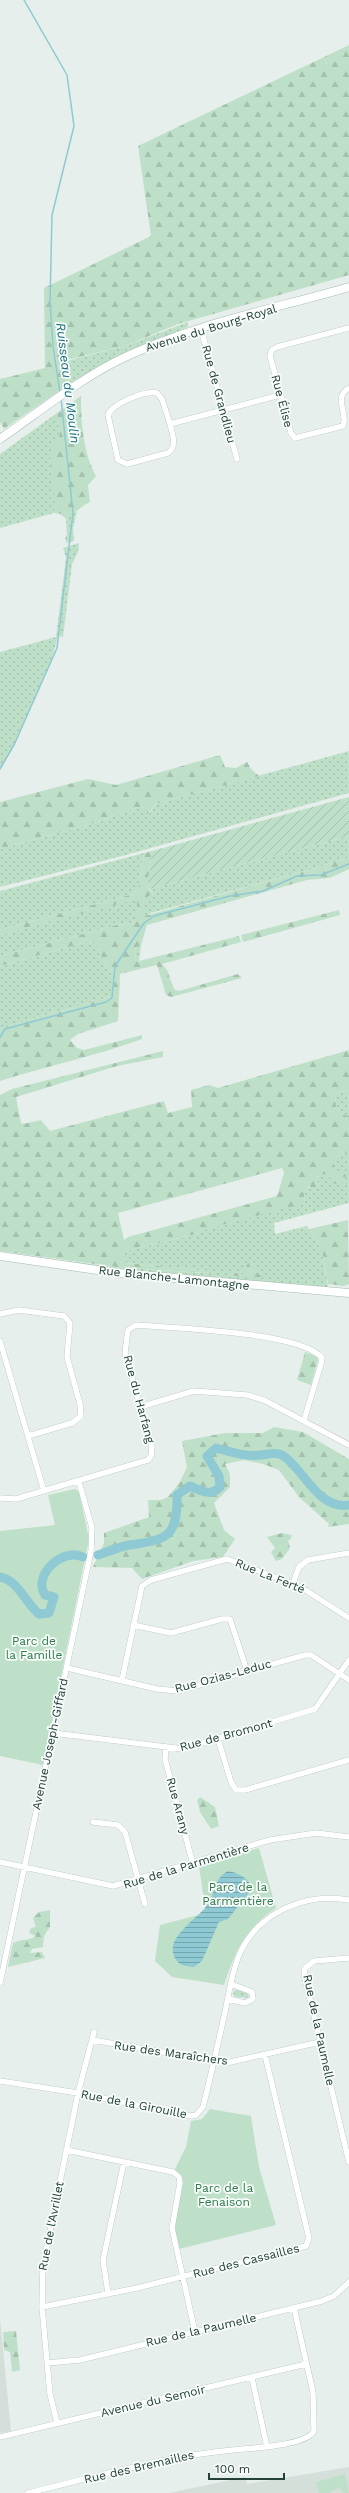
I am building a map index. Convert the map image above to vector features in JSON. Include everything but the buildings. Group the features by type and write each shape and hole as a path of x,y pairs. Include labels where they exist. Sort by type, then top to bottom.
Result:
{"main road":[{"name":"Avenue du Bourg-Royal","path":"0,439 98,372 160,342 349,287"},
{"name":"Rue Blanche-Lamontagne","path":"0,1256 118,1273 349,1293"}],"street":[{"name":"Rue Élise","path":"349,328 272,350 270,359 291,433 295,438 343,426 346,419 341,398 344,391 349,388"},
{"name":"Rue de Grandlieu","path":"201,329 236,460"},
{"path":"154,392 162,399 170,424 174,442 172,450 168,453 127,464 118,460 107,419 111,409 128,399 154,392"},
{"path":"170,424 280,395"},
{"path":"0,1314 19,1310 64,1316 70,1323 67,1357 80,1404 81,1416 72,1424 28,1436"},
{"name":"Rue du Harfang","path":"0,1498 16,1499 79,1482 148,1460 151,1456 152,1447 125,1353 128,1330 136,1325 271,1338 315,1352 322,1358 304,1420"},
{"path":"0,1341 2,1357 44,1491"},
{"path":"140,1406 194,1391 220,1392 258,1397 349,1445"},
{"name":"Avenue Joseph-Giffard","path":"0,1983 67,1668 92,1539 92,1528 79,1482"},
{"path":"293,1583 299,1567 308,1560 349,1553"},
{"name":"Rue La Ferté","path":"122,1680 142,1586 146,1582 205,1564 227,1559 293,1583 349,1618"},
{"path":"133,1625 172,1633 222,1619 230,1619 247,1671"},
{"name":"Rue Ozias-Leduc","path":"67,1668 157,1689 178,1691 305,1655 311,1655 349,1680"},
{"name":"Rue de Bromont","path":"53,1732 136,1741 166,1748 183,1749 315,1709 349,1660"},
{"path":"218,1739 231,1782 236,1790 245,1790 349,1760"},
{"name":"Rue Arany","path":"166,1748 165,1759 193,1864"},
{"path":"93,1822 118,1825 122,1828 145,1904"},
{"name":"Rue de la Parmentière","path":"0,1862 112,1886 193,1864 270,1840 316,1833 349,1837"},
{"name":"Rue de la Girouille","path":"0,2081 78,2094 191,2116 196,2115 203,2107 231,1984 240,1953 248,1939 268,1918 292,1904 307,1899 326,1897 349,1900"},
{"name":"Rue de la Paumelle","path":"349,1958 314,1961 305,1968 304,1974 349,2162"},
{"path":"228,1999 245,2003 253,1999 252,1992 248,1989 231,1984"},
{"name":"Rue de l'Avrillet","path":"57,2423 47,2363 42,2307 45,2248 78,2094 94,2032"},
{"name":"Rue des Maraîchers","path":"92,2040 135,2049 169,2052 214,2061 236,2062 320,2042"},
{"name":"Rue des Cassailles","path":"42,2307 67,2303 302,2248 308,2242 265,2055"},
{"path":"66,2150 172,2172 178,2178 180,2183 172,2228 195,2332"},
{"path":"108,2293 103,2260 124,2162"},
{"name":"Rue de la Paumelle","path":"47,2363 80,2360 294,2308 334,2296 349,2282"},
{"name":"Rue des Bremailles","path":"28,2493 186,2455 267,2447 308,2438 314,2431 313,2392 294,2308"},
{"name":"Avenue du Semoir","path":"0,2437 306,2364"},
{"path":"252,2378 267,2447"}],"shaded area":[{"path":"0,2318 11,2431 0,2433"},
{"path":"349,2467 349,2493 169,2493 245,2477 247,2484"}],"green space":[{"path":"349,45 349,275 178,324 125,346 67,360 70,383 4,429 0,422 0,379 45,368 44,288 151,236 138,146"},
{"path":"188,322 188,327 127,351 70,383 67,361 125,346"},
{"path":"81,396 84,437 88,457 96,476 88,485 90,502 66,519 61,514 54,513 55,503 50,462 51,452 54,443 60,435 57,413"},
{"path":"57,413 60,435 50,463 56,499 54,513 0,528 0,454"},
{"path":"77,511 73,528 74,541 67,543 65,539 67,534 66,519"},
{"path":"79,543 78,552 72,564 63,637 58,636 51,662 14,745 0,768 0,652 56,637 66,558 63,548"},
{"path":"349,751 349,793 122,856 0,887 0,849 94,823 138,807 145,808 148,815 156,804"},
{"path":"220,755 225,767 236,768 247,762 251,769 259,776 156,804 147,815 145,808 138,807 94,823 0,849 0,802 88,779 116,785"},
{"path":"349,797 349,836 150,889 147,887 152,851"},
{"path":"349,836 349,858 151,913 145,917 145,899 153,893 150,889"},
{"path":"152,851 147,887 153,893 145,899 145,916 349,858 349,869 330,878 307,880 147,925 141,945 136,947 135,959 139,961 239,936 241,942 162,964 167,970 174,989 179,991 238,974 242,978 171,997 166,995 157,965 120,974 118,1021 78,1034 70,1040 77,1048 84,1050 142,1035 142,1039 107,1051 0,1081 0,1028 113,996 115,975 103,961 97,943 90,941 0,966 0,956 117,925 132,923 137,918 137,899 0,935 0,930 133,894 138,889 144,853"},
{"path":"144,853 138,889 133,894 0,930 0,891"},
{"path":"137,898 137,918 132,923 117,925 0,956 0,935"},
{"path":"339,910 340,915 243,942 241,935"},
{"path":"90,941 97,943 103,961 115,975 113,996 0,1028 0,966"},
{"path":"141,945 139,961 135,959 136,947"},
{"path":"349,1050 349,1090 335,1094 336,1107 346,1116 349,1115 349,1152 338,1155 332,1160 335,1169 346,1175 342,1183 335,1184 328,1175 322,1174 316,1179 319,1185 314,1189 309,1186 306,1189 304,1195 305,1203 203,1230 200,1233 126,1251 123,1255 126,1263 209,1271 207,1273 124,1268 0,1251 0,1095 12,1089 163,1051 163,1057 117,1066 16,1097 21,1123 23,1124 41,1120 50,1131 164,1101 168,1113 192,1107 191,1090 209,1085 218,1088","holes":["282,1168 284,1173 277,1196 128,1237 124,1240 118,1213"]},
{"path":"349,1090 349,1115 346,1116 336,1107 335,1094"},
{"path":"349,1152 349,1203 274,1223 275,1234 307,1226 322,1250 328,1287 119,1271 0,1253 124,1268 207,1273 208,1271 126,1263 123,1255 126,1251 200,1233 203,1230 305,1202 303,1193 306,1188 319,1185 316,1179 322,1174 328,1175 335,1183 332,1160 338,1155"},
{"path":"348,1220 349,1284 344,1286 328,1284 322,1250 309,1229"},
{"path":"254,1262 255,1271 262,1277 261,1279 229,1275 228,1272 243,1274 248,1263"},
{"path":"305,1352 316,1356 318,1360 311,1385 297,1380"},
{"path":"274,1427 303,1432 349,1459 349,1524 328,1527 329,1524 299,1497 279,1470 263,1464 244,1460 225,1464 230,1474 230,1487 214,1503 224,1530 235,1539 223,1557 193,1561 142,1579 132,1568 93,1567 104,1543 104,1533 149,1517 148,1500 161,1500 168,1497 180,1482 187,1467 182,1441 225,1433 263,1433"},
{"name":"Parc de la Famille","path":"75,1489 79,1492 89,1539 43,1765 0,1756 0,1531 55,1525 48,1495"},
{"path":"282,1533 292,1535 290,1540 288,1540 290,1548 282,1559 276,1561 271,1552 275,1548 267,1537"},
{"path":"200,1797 215,1807 219,1826 211,1829 200,1812 197,1800"},
{"name":"Parc de la Parmentière","path":"259,1848 276,1908 256,1924 249,1932 238,1950 224,1985 172,1977 155,1961 160,1925 206,1913 199,1866"},
{"path":"50,1910 50,1927 44,1936 43,1947 32,1949 30,1953 42,1952 45,1958 8,1967 13,1943 31,1939 36,1936 29,1933 31,1928 36,1927 33,1918 39,1912"},
{"path":"235,1990 247,1992 249,1998 235,1997 233,1993"},
{"name":"Parc de la Fenaison","path":"210,2109 251,2116 259,2167 276,2225 179,2249 175,2227 182,2182 175,2169 186,2147 191,2121 202,2119"},
{"path":"16,2331 20,2370 12,2372 10,2352 4,2350 3,2332"},
{"path":"345,2474 349,2493 343,2493 340,2487 329,2493 319,2493 316,2482"}],"water":[{"path":"228,1871 236,1873 246,1879 251,1885 252,1889 228,1919 219,1922 202,1961 194,1967 182,1965 174,1956 173,1949 175,1942 184,1928 208,1904 220,1877"}],"waterway":[{"name":"Ruisseau du Moulin","path":"24,0 67,75 74,126 52,215 50,303 53,346 60,393"},
{"name":"Ruisseau du Moulin","path":"0,769 14,745 57,648 73,513 61,398"},
{"path":"0,1037 5,1029 106,1002 112,998 115,966 144,923 154,916 230,896 263,891 297,876 321,875 349,864"},
{"path":"98,1555 122,1547 149,1542 166,1536 175,1522 177,1495 190,1486 206,1492 213,1492 220,1487 219,1476 207,1456 216,1448 244,1455 273,1453 282,1455 313,1488 329,1502 338,1505 349,1505"},
{"path":"0,1577 7,1579 12,1583 39,1614 49,1613 54,1597 45,1595 42,1587 46,1572 59,1559 75,1555 83,1557"}]}
